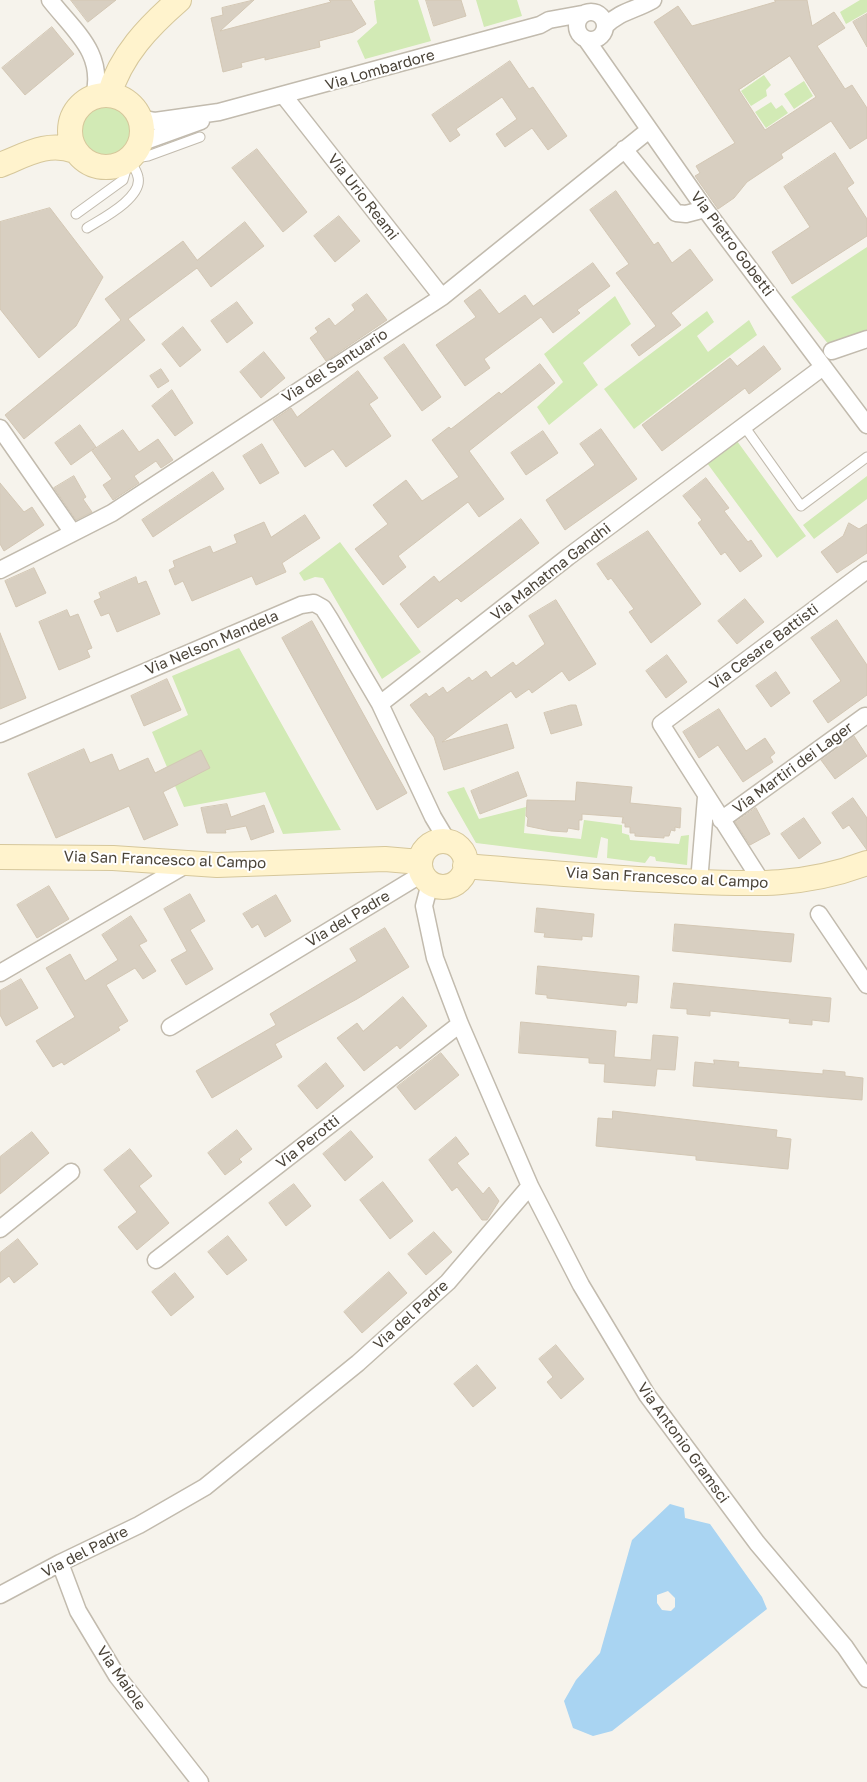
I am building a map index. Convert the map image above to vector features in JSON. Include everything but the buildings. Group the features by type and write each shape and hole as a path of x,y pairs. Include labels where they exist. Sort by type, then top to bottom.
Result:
{"street":[{"path":"50,0 93,55 97,70 118,103 142,128 135,151 115,166 104,168 83,160 75,151 69,131 71,118"},
{"path":"118,103 114,78 126,57 157,19 179,0"},
{"path":"118,103 135,65 167,27 184,0"},
{"name":"Via Lombardore","path":"118,103 155,121 219,112 284,96 540,25 549,20 587,12 626,0"},
{"path":"587,12 576,23 593,33 621,12 642,6 652,0"},
{"name":"Via Pietro Gobetti","path":"587,12 602,16 593,33 601,59 649,130 705,209 867,425"},
{"name":"Via Lombardore","path":"540,25 593,33"},
{"path":"93,55 114,59 126,57"},
{"name":"Via Urio Reami","path":"284,96 442,297"},
{"path":"0,152 55,129 71,118 85,101 118,103"},
{"name":"Via Lombardore","path":"135,151 219,112"},
{"name":"Via del Santuario","path":"0,570 112,513 442,297 649,130"},
{"path":"0,165 49,146 75,151"},
{"path":"624,150 676,213 686,214 705,209"},
{"path":"832,351 867,339"},
{"name":"Via Mahatma Gandhi","path":"380,704 568,557 823,367"},
{"path":"0,428 73,533"},
{"name":"Via Cesare Battisti","path":"661,724 867,570"},
{"name":"Via Nelson Mandela","path":"0,734 302,605 314,603 323,608 380,704"},
{"path":"380,704 433,818 441,842"},
{"name":"Via Martiri dei Lager","path":"721,820 865,716"},
{"name":"Via Martiri dei Lager","path":"661,724 763,884"},
{"path":"699,882 706,797"},
{"path":"424,873 437,886 452,884 463,874 465,866 463,854 454,844 441,842 424,850 424,873 424,906 434,958 460,1024 530,1186"},
{"name":"Via San Francesco al Campo","path":"0,857 112,858 226,864 385,859 424,873"},
{"path":"0,973 189,863"},
{"name":"Via San Francesco al Campo","path":"465,866 699,882 763,884 803,882 840,874 867,864"},
{"name":"Via del Padre","path":"170,1026 424,873"},
{"path":"819,914 867,985"},
{"name":"Via Perotti","path":"156,1260 460,1024"},
{"path":"0,1229 71,1172"},
{"name":"Via del Padre","path":"0,1596 60,1563 139,1525 205,1488 358,1363 448,1282 530,1186"},
{"name":"Via Antonio Gramsci","path":"530,1186 581,1285 647,1395 757,1543 845,1647 867,1679"},
{"name":"Via Maiole","path":"60,1563 78,1611 117,1676 200,1782"}],"lane":[{"path":"135,151 148,156 200,137"},
{"path":"76,214 123,180 135,151"},
{"path":"87,228 130,199 138,187 135,151"},
{"path":"744,426 801,506 867,457"}],"green space":[{"path":"418,0 431,41 365,59 357,41 377,23 374,1"},
{"path":"476,0 517,0 522,16 484,27"},
{"path":"860,0 867,0 867,12 846,24 840,12"},
{"path":"764,75 771,85 766,90 767,96 751,106 741,91"},
{"path":"804,81 813,96 794,109 784,94"},
{"path":"771,102 776,109 782,105 788,113 766,128 755,112"},
{"path":"104,105 115,107 124,113 130,122 132,133 130,144 124,153 115,159 104,161 93,159 84,153 78,144 76,133 78,122 84,113 93,107"},
{"path":"867,247 867,332 829,345 791,297"},
{"path":"615,296 631,324 583,363 598,385 549,425 537,407 563,382 544,354"},
{"path":"707,311 714,322 697,336 708,352 749,320 757,335 634,429 604,389"},
{"path":"737,441 806,536 777,558 707,463"},
{"path":"867,476 867,499 814,539 803,525"},
{"path":"340,542 421,652 382,679 323,578 315,577 304,581 299,573"},
{"path":"239,648 341,830 283,834 265,792 184,807 152,732 188,715 172,676"},
{"path":"464,787 479,819 526,807 524,833 581,839 584,820 622,825 622,833 629,835 630,840 679,844 681,836 689,835 687,865 656,861 655,857 650,856 645,863 607,858 608,839 601,837 597,858 476,843 447,792"}],"water":[{"path":"670,1504 684,1508 685,1518 710,1524 762,1597 767,1609 612,1731 593,1736 573,1728 564,1701 576,1680 600,1653 632,1540","holes":["668,1591 675,1598 675,1607 671,1611 662,1610 657,1603 657,1595"]}]}
